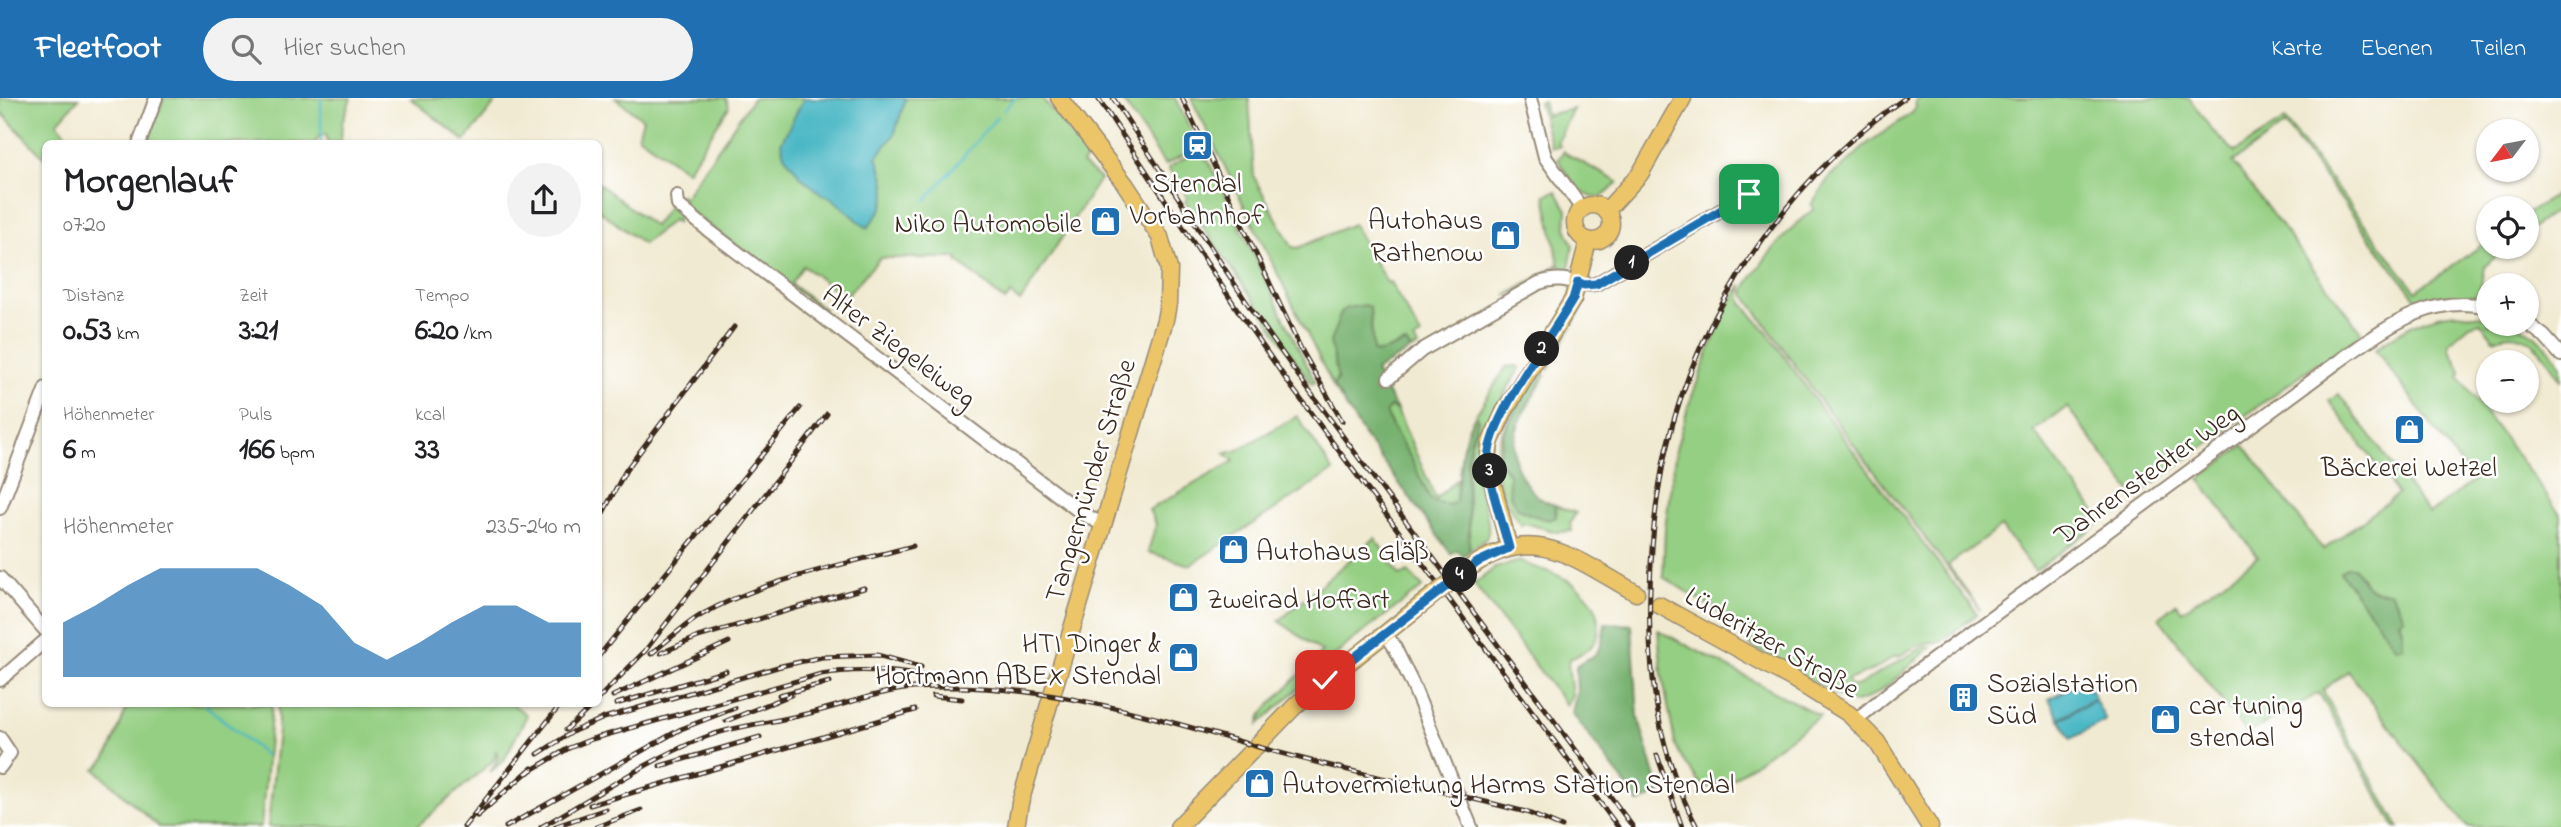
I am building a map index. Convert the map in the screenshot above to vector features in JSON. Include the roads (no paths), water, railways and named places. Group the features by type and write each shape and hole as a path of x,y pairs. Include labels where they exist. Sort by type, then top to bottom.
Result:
{"main road":[{"name":"Tangermünder Straße","path":"1016,827 1020,803 1168,304 1169,269 1164,247 1147,215 1059,98"},
{"path":"1605,211 1636,180 1683,98"},
{"path":"1597,206 1605,211 1610,220 1609,230 1598,240 1588,241 1580,236 1575,227 1576,217 1582,209 1597,206"},
{"path":"1509,548 1488,464 1490,443 1504,412 1573,299 1588,241"},
{"path":"1178,827 1297,704 1431,597 1489,555 1533,544 1556,550 1636,593"},
{"name":"Lüderitzer Straße","path":"1659,605 1793,679 1856,720 1892,763 1930,827"}],"street":[{"path":"140,140 156,98"},
{"path":"1530,98 1545,157 1582,209"},
{"path":"1389,378 1422,350 1539,284 1558,278 1584,285 1596,284 1749,194"},
{"name":"Alter Ziegeleiweg","path":"677,196 678,205 708,230 1103,525"},
{"name":"Dahrenstedter Weg","path":"1856,720 1942,653 2382,331 2425,308 2453,304 2476,305"},
{"path":"2539,332 2561,355"},
{"path":"0,508 42,398"},
{"path":"0,578 42,626"},
{"path":"1385,633 1412,683 1471,827"},
{"path":"0,680 42,643"},
{"path":"0,738 10,753 0,767"}],"water":[{"path":"804,98 906,98 894,135 877,157 886,194 881,209 867,228 832,198 822,194 802,178 784,155 781,143"},
{"path":"2085,680 2095,698 2059,718 2049,699"},
{"path":"2095,700 2106,720 2071,739 2060,719"}],"waterway":[{"path":"321,98 321,140"},
{"path":"1004,110 1015,98"},
{"path":"926,200 997,117"},
{"path":"208,707 265,755"}],"railway":[{"path":"1098,98 1290,385 1618,827"},
{"path":"1113,98 1251,309 1307,388 1633,827"},
{"path":"1182,98 1301,349 1342,421"},
{"path":"1697,827 1673,771 1664,742 1653,683 1650,591 1655,520 1666,450 1700,348 1725,299 1754,252 1786,208 1823,167 1862,130 1905,98"},
{"path":"602,515 626,470 734,327"},
{"path":"602,652 800,408"},
{"path":"602,695 645,651 827,414"},
{"path":"651,654 696,618 727,602 778,582 913,546"},
{"path":"661,653 698,637 864,588"},
{"path":"613,696 729,642"},
{"path":"538,754 574,731 604,718 781,666 822,657 877,655 921,667"},
{"path":"616,704 726,671"},
{"path":"527,773 569,748 592,739 821,674 871,671 952,680"},
{"path":"779,695 830,682"},
{"path":"541,827 661,757 703,738 887,692 914,688 959,687 1047,695 1134,712 1320,763 1526,812 1562,827"},
{"path":"726,721 791,695"},
{"path":"933,696 962,699"},
{"path":"464,827 559,707"},
{"path":"566,730 591,707"},
{"path":"506,827 681,729 735,708"},
{"path":"590,805 915,710"},
{"path":"660,766 760,737"},
{"path":"1657,755 1682,827"},
{"path":"477,816 532,768"},
{"path":"556,826 606,809"},
{"path":"596,827 641,810"}],"place":[{"name":"Stendal Vorbahnhof","path":"1197,145"},
{"name":"Niko Automobile","path":"1105,222"},
{"name":"Autohaus Rathenow","path":"1506,235"},
{"name":"Bäckerei Wetzel","path":"2409,429"},
{"name":"Autohaus Gläß","path":"1233,550"},
{"name":"Zweirad Hoffart","path":"1184,598"},
{"name":"HTI Dinger & Hortmann ABEX Stendal","path":"1184,658"},
{"name":"Sozialstation Süd","path":"1964,698"},
{"name":"car tuning stendal","path":"2166,720"},
{"name":"Autovermietung Harms Station Stendal","path":"1259,783"}]}
